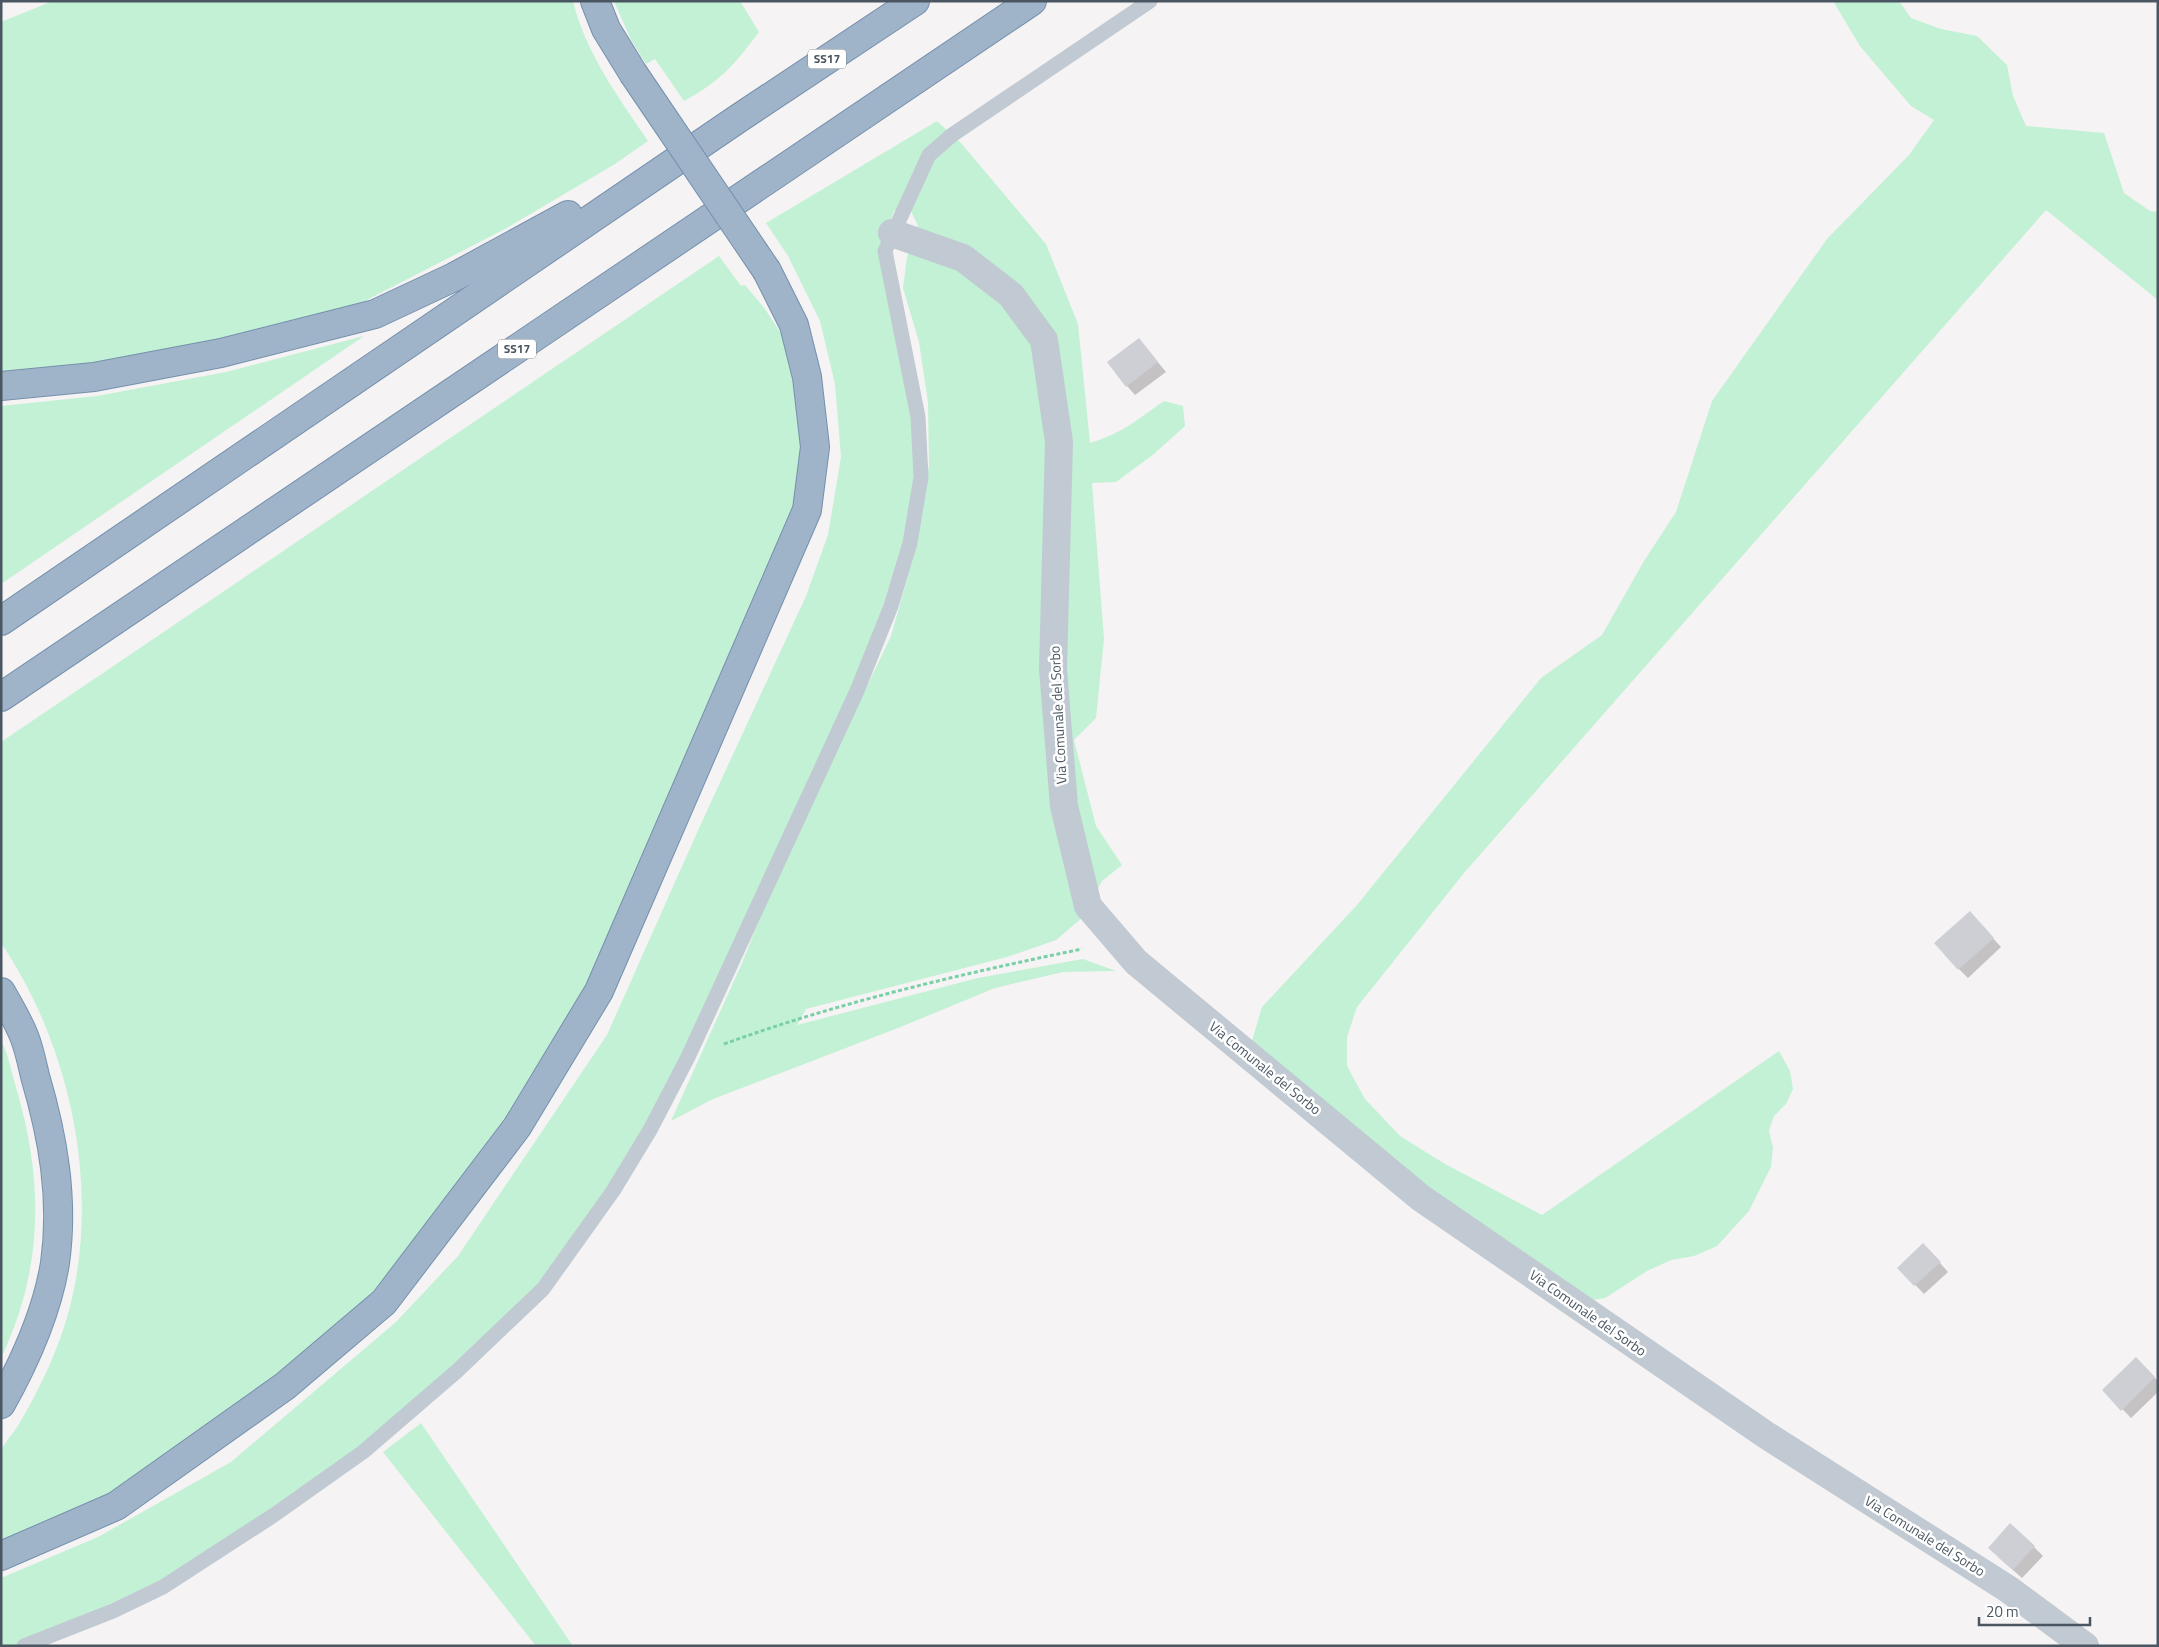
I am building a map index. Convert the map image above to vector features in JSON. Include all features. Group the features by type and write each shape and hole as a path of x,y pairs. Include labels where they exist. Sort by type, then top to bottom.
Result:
{"highway":[{"path":"1,1556 116,1506 285,1386 384,1302 517,1127 599,991 807,510 815,447 807,377 794,325 767,271 633,73 606,28 595,1"},
{"name":"SS17","path":"1,621 739,118 915,1"},
{"name":"SS17","path":"1,697 1032,1"},
{"path":"1,386 94,377 221,353 375,314 454,277 739,118"},
{"path":"1,992 24,1035 43,1102 55,1156 59,1209 55,1264 42,1315 23,1366 1,1404"}],"street":[{"name":"Via Comunale del Sorbo","path":"892,233 963,258 1011,295 1044,340 1059,442 1053,669 1064,806 1088,906 1136,962 1421,1198 1766,1435 2008,1589 2085,1646"}],"lane":[{"path":"24,1646 113,1611 163,1587 274,1515 363,1452 457,1371 543,1289 613,1191 650,1130 688,1057 857,691 890,606 910,543 921,477 918,417 885,251 892,233 929,155 952,134 1150,1"}],"path":[{"path":"688,1057 774,1026 969,972 1090,947 1122,946"}],"green space":[{"path":"53,1 573,1 578,20 594,56 648,141 615,164 505,229 357,305 267,336 1,379 1,22"},
{"path":"614,1 740,1 759,32 726,71 697,94 684,101 655,59 646,64 631,40"},
{"path":"1833,1 1899,1 1911,18 1941,29 1977,36 2007,65 2013,96 2026,126 2104,133 2124,193 2150,211 2158,212 2158,300 2046,210 1464,873 1357,1007 1347,1037 1347,1066 1365,1099 1400,1136 1445,1164 1542,1215 1779,1051 1790,1071 1793,1089 1786,1104 1774,1116 1769,1130 1773,1148 1771,1167 1749,1211 1717,1246 1694,1256 1671,1260 1647,1271 1605,1298 1586,1301 1557,1284 1249,1051 1262,1007 1357,905 1541,678 1602,635 1644,561 1676,512 1712,401 1827,239 1909,155 1934,120 1911,106 1882,72 1860,46"},
{"path":"937,121 961,143 1046,244 1078,324 1090,443 1120,431 1164,401 1183,406 1185,426 1154,454 1116,482 1092,483 1104,639 1096,718 1074,740 1096,826 1122,865 1102,881 1083,917 1056,940 1007,957 806,1009 797,1025 978,978 1083,959 1116,971 1063,972 995,988 903,1026 713,1099 671,1121 742,963 780,868 891,636 916,548 929,465 928,402 919,342 903,288 907,257 918,226 911,211 894,211 878,252 911,417 915,477 903,542 884,603 851,689 682,1054 645,1126 608,1188 538,1285 452,1366 359,1447 271,1510 160,1581 18,1646 1,1646 1,1578 98,1537 231,1462 396,1322 458,1256 607,1035 700,826 806,596 828,535 841,457 835,384 820,321 788,256 766,223"},
{"path":"719,256 741,286 745,285 765,309 782,335 799,378 807,447 798,507 591,988 510,1122 378,1296 280,1379 112,1498 1,1547 2,1449 33,1399 46,1374 62,1334 77,1274 82,1225 81,1175 74,1126 63,1077 47,1029 26,985 1,943 1,742"},
{"path":"364,336 1,584 1,406 97,396 226,372"},
{"path":"1,1040 26,1126 35,1193 35,1226 32,1259 25,1292 15,1325 1,1358"},
{"path":"421,1423 573,1646 536,1646 383,1452"}],"building":[{"path":"1139,338 1158,362 1126,387 1107,362"},
{"path":"1970,911 1994,938 1958,970 1934,943"},
{"path":"1923,1243 1941,1262 1914,1286 1897,1268"},
{"path":"2136,1357 2155,1377 2121,1411 2102,1390"},
{"path":"2010,1523 2035,1546 2013,1570 1988,1548"}]}
